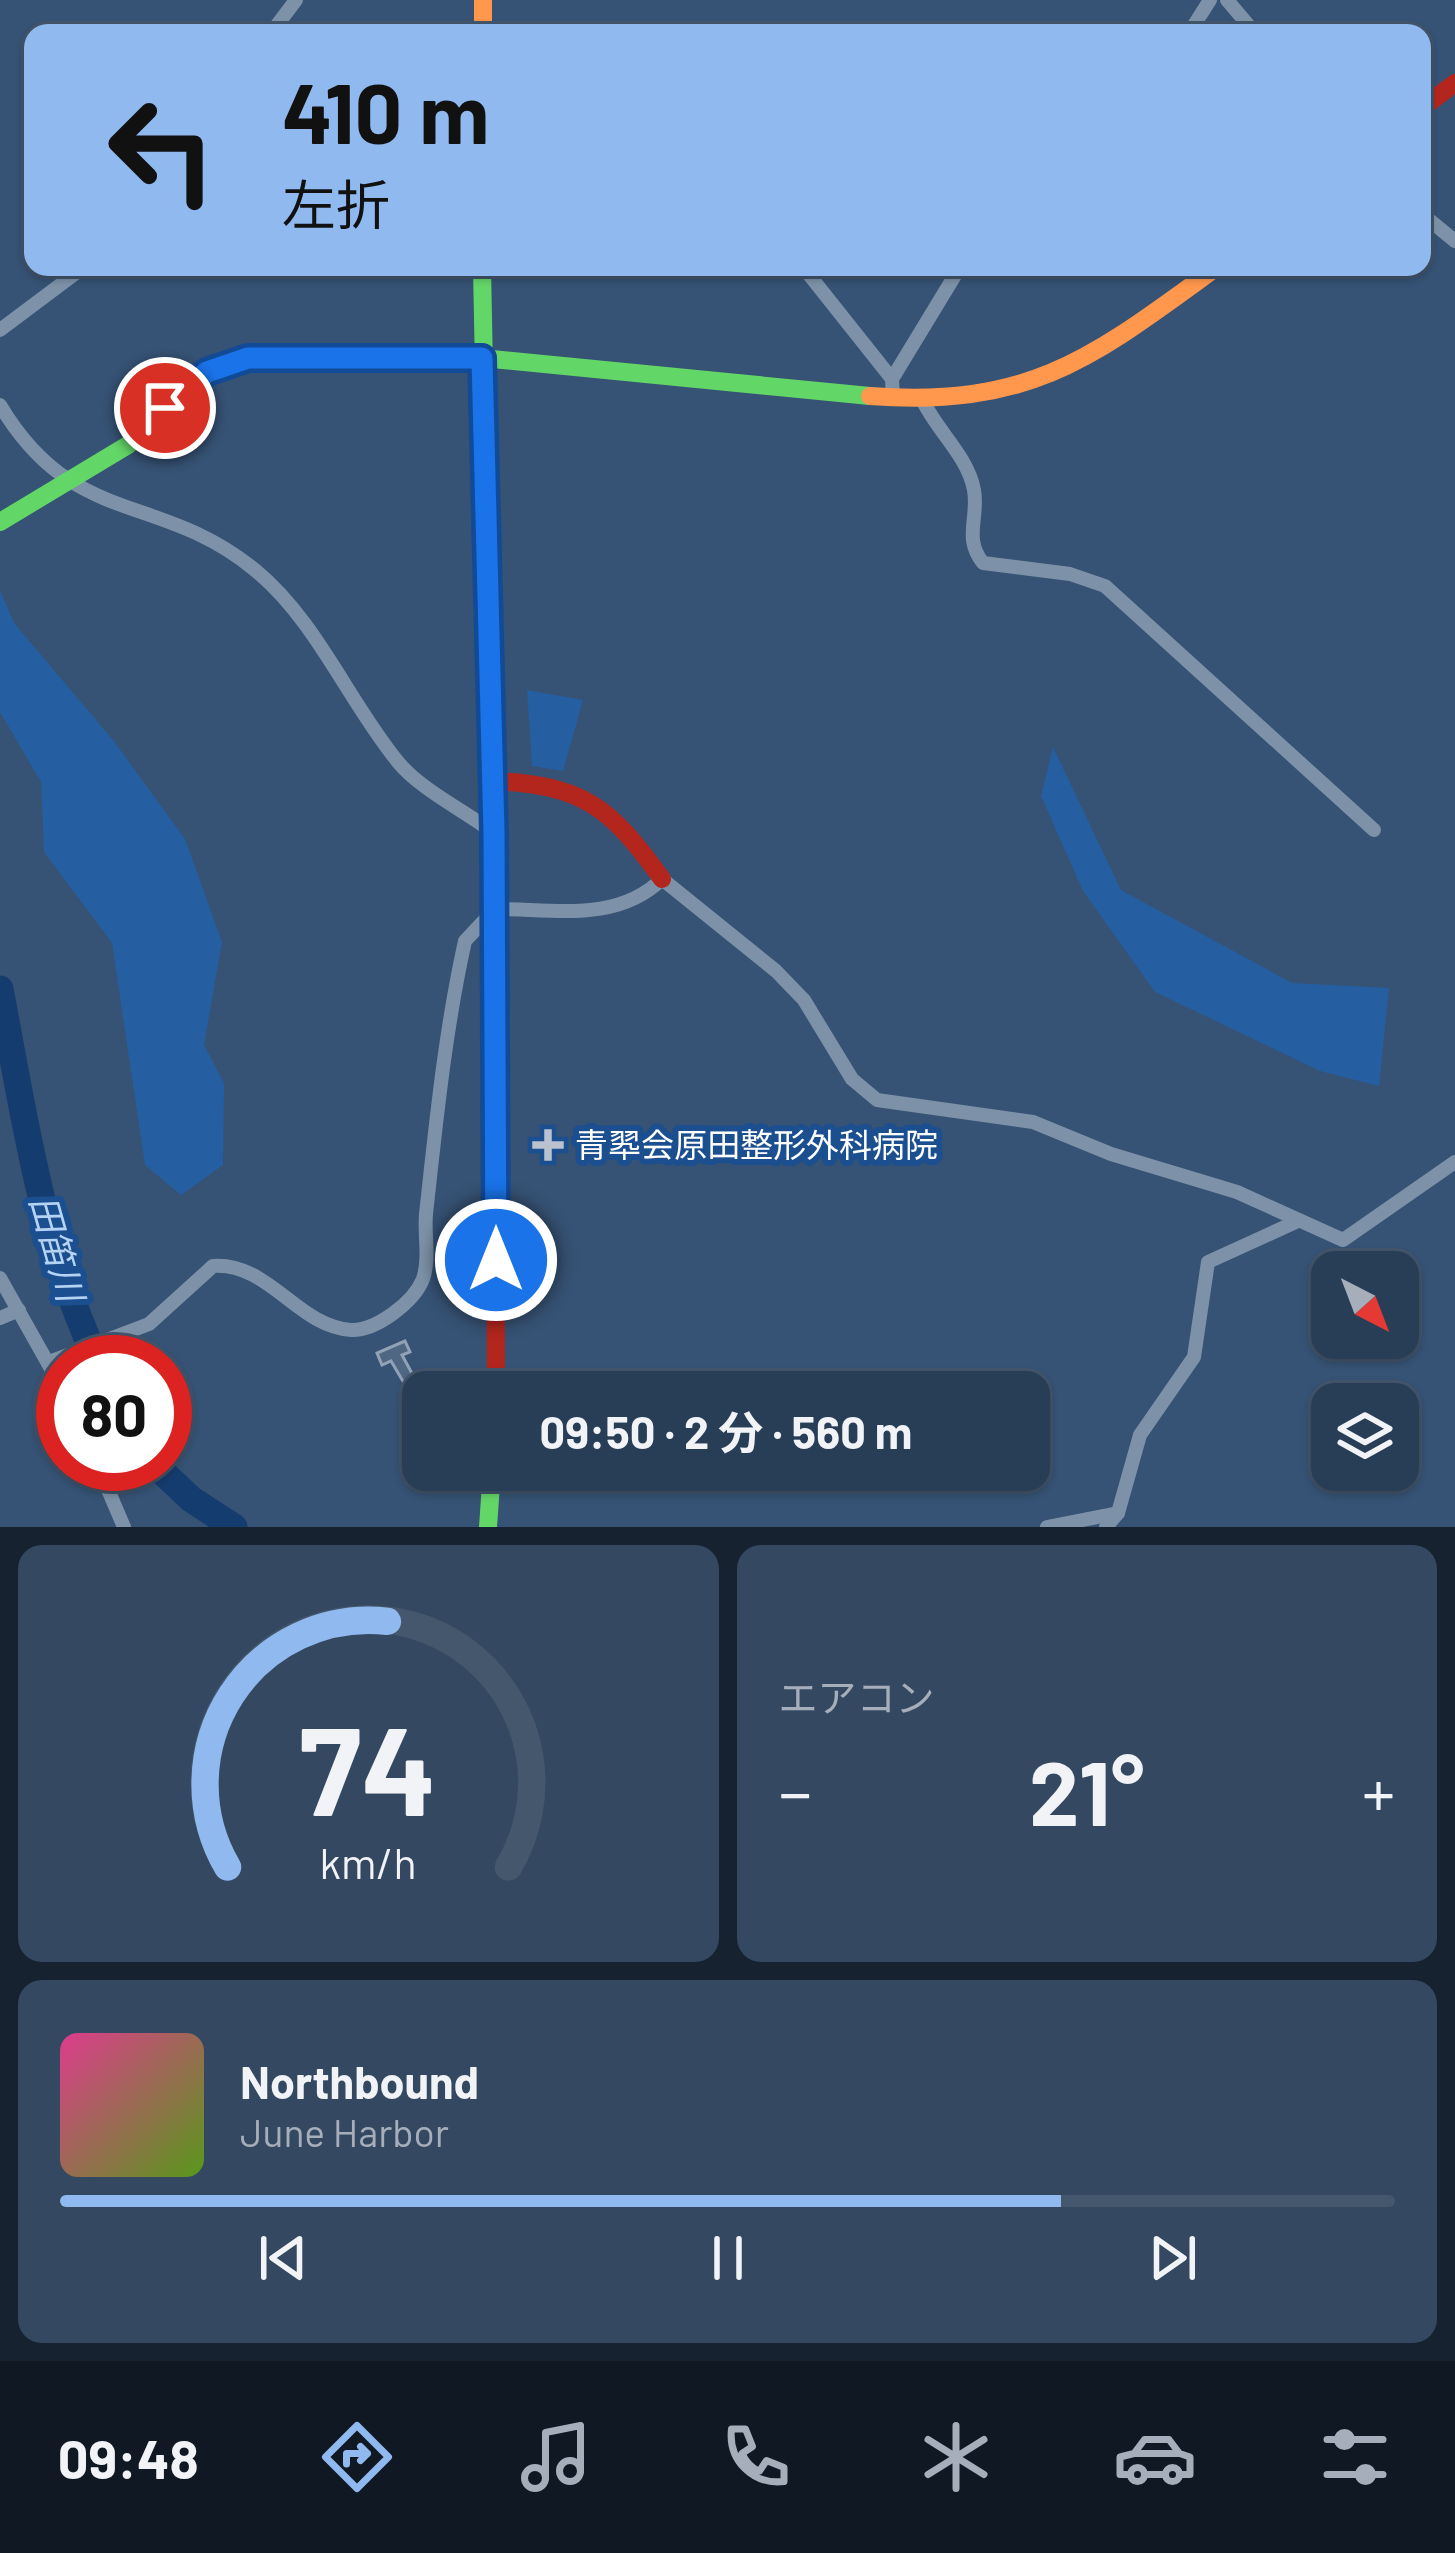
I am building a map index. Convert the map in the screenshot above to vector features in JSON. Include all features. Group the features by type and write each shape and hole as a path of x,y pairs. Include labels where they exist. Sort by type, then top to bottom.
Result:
{"main road":[{"path":"1431,101 1455,82"},
{"path":"482,276 495,909 496,1371"},
{"path":"0,522 128,445 196,379 239,360 482,358 719,385 893,388 922,399 984,394 1070,368 1124,338 1205,276"},
{"path":"493,781 544,784 603,803 628,827 662,879"},
{"path":"489,1523 491,1491"}],"street":[{"path":"278,24 296,0"},
{"path":"1227,0 1247,24"},
{"path":"1431,221 1455,241"},
{"path":"0,330 72,276"},
{"path":"810,276 893,388 955,276"},
{"path":"922,399 969,476 974,502 970,532 983,563 1070,574 1105,586 1374,830"},
{"path":"0,404 17,434 68,484 127,511 160,516 256,571 290,607 401,766 494,833"},
{"path":"117,1335 166,1313 213,1266 249,1270 334,1328 358,1330 408,1304 422,1280 427,1253 426,1215 454,990 465,941 495,909 610,910 643,898 662,879 790,985 852,1079 877,1100 1033,1121 1111,1154 1237,1192 1333,1238 1352,1238 1455,1162"},
{"path":"1106,1527 1118,1513 1140,1435 1194,1357 1208,1262 1298,1221"},
{"path":"0,1278 36,1339"},
{"path":"0,1318 20,1310"},
{"path":"109,1491 124,1527"},
{"path":"1047,1527 1118,1513"},
{"path":"489,1523 509,1527"}],"shaded area":[{"path":"0,590 14,623 113,740 185,839 222,942 204,1045 224,1083 223,1165 181,1195 145,1165 112,943 44,852 41,782 0,712"},
{"path":"527,690 583,700 563,771 532,766"},
{"path":"1053,747 1121,890 1292,983 1389,988 1379,1086 1320,1071 1155,992 1083,891 1041,796"}],"building":[{"path":"405,1341 410,1352 402,1355 411,1371 402,1371 402,1380 391,1361 382,1365 377,1353"}],"waterway":[{"name":"田笛川","path":"0,989 49,1226 86,1335"},
{"name":"田笛川","path":"183,1491 234,1527"}],"traffic: fast":[{"path":"482,276 494,880"},
{"path":"0,522 128,445 196,379 248,358 482,358 870,396"},
{"path":"488,1527 491,1491"}],"traffic: slow":[{"path":"483,0 483,24"},
{"path":"870,396 975,394 1058,370 1133,327 1204,276"}],"traffic: jam":[{"path":"1431,101 1455,83"},
{"path":"493,781 550,788 592,804 626,834 662,879"},
{"path":"494,880 496,1371"}],"place":[{"name":"青翆会原田整形外科病院","path":"548,1145"}],"route":[{"path":"165,408 207,372 248,358 482,358 494,833 496,1260"}]}
